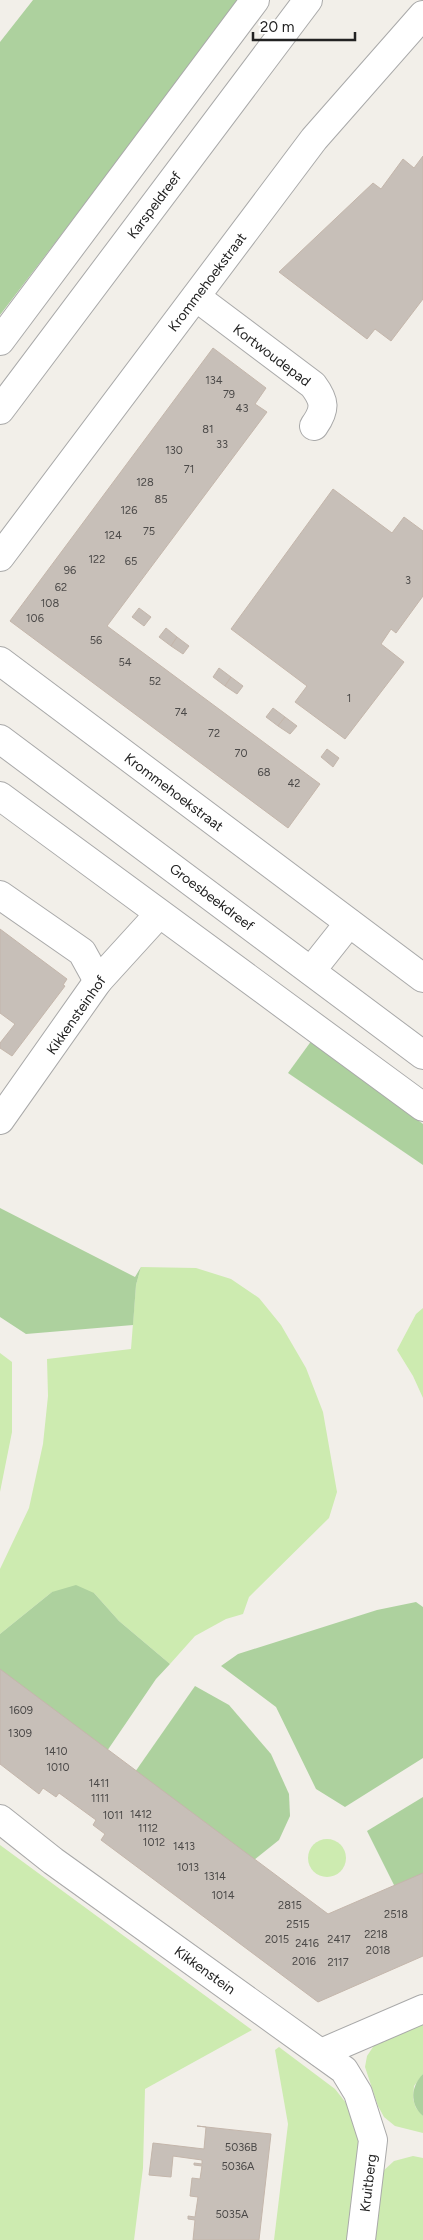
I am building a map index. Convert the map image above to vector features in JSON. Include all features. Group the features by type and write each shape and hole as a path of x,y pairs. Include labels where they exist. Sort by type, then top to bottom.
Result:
{"street":[{"path":"0,341 255,0"},
{"name":"Karspeldreef","path":"0,410 308,0"},
{"name":"Krommehoekstraat","path":"0,557 314,139 423,16"},
{"name":"Kortwoudepad","path":"196,297 313,385 322,399 323,407 322,415 314,426"},
{"name":"Krommehoekstraat","path":"0,661 423,978"},
{"name":"Groesbeekdreef","path":"0,739 423,1055"},
{"path":"0,796 423,1107"},
{"path":"0,894 82,952 98,981"},
{"name":"Kikkensteinhof","path":"0,1120 98,981 159,914"},
{"path":"311,971 349,923"},
{"name":"Kikkenstein","path":"0,1819 61,1866 321,2053"},
{"path":"321,2053 423,2009"},
{"name":"Kruitberg","path":"321,2053 344,2070 358,2093 373,2140 361,2240"}],"green space":[{"path":"33,0 244,0 0,315 0,42"},
{"path":"312,1040 423,1124 423,1165 288,1073"},
{"path":"0,1208 135,1277 141,1267 136,1285 133,1325 26,1334 0,1317"},
{"path":"141,1267 196,1268 231,1279 259,1298 281,1325 306,1368 323,1412 337,1492 329,1518 249,1597 243,1614 226,1619 195,1636 170,1664 119,1621 94,1593 52,1592 0,1634 0,1569 29,1508 43,1444 48,1396 47,1359 131,1349 136,1285"},
{"path":"423,1308 423,1398 413,1376 397,1350 416,1314"},
{"path":"0,1353 12,1362 12,1432 0,1492"},
{"path":"76,1585 94,1593 119,1621 170,1664 156,1679 107,1751 0,1672 0,1634 52,1592"},
{"path":"416,1602 423,1607 423,1758 345,1807 316,1789 276,1707 221,1666 238,1654 377,1610"},
{"path":"195,1686 229,1705 271,1754 289,1794 290,1816 279,1840 254,1860 135,1772"},
{"path":"423,1797 423,1884 399,1895 367,1831"},
{"path":"327,1839 340,1845 346,1858 340,1871 327,1877 314,1871 308,1858 314,1845"},
{"path":"0,1845 252,2030 145,2089 143,2168 134,2240 0,2240"},
{"path":"423,2021 423,2074 414,2086 413,2099 416,2108 423,2116 423,2133 395,2126 384,2117 378,2106 365,2067 367,2056 375,2044"},
{"path":"279,2047 335,2089 350,2108 359,2141 347,2240 274,2240 288,2124 275,2050"},
{"path":"423,2074 423,2116 415,2106 413,2095 416,2084"},
{"path":"413,2156 423,2158 423,2240 368,2240 381,2173 394,2161"}],"building":[{"path":"423,156 423,299 391,341 375,329 367,339 279,272 373,183 381,189 403,159 414,168"},
{"path":"213,348 266,388 255,404 267,412 107,626 320,784 288,828 10,621"},
{"path":"333,489 392,533 404,517 423,531 423,596 396,633 391,629 381,644 404,662 345,739 295,702 307,686 231,629"},
{"path":"139,608 151,617 144,626 132,617"},
{"path":"166,628 177,637 171,646 159,637"},
{"path":"177,637 189,646 183,654 171,646"},
{"path":"219,668 231,677 225,686 213,677"},
{"path":"231,677 243,686 237,694 225,686"},
{"path":"273,708 285,717 278,726 266,717"},
{"path":"285,717 297,726 290,734 278,726"},
{"path":"327,749 339,758 333,767 321,757"},
{"path":"0,929 67,979 63,985 65,986 12,1056 0,1048 0,1043 15,1024 0,1013"},
{"path":"0,1669 328,1914 423,1873 423,1956 318,2002 101,1840 105,1834 93,1825 96,1820 59,1793 56,1797 43,1788 39,1794 0,1764"},
{"path":"197,2126 271,2134 259,2240 193,2240 195,2220 188,2219 188,2216 195,2217 198,2197 190,2196 192,2178 200,2179 202,2166 194,2165 194,2163 202,2164 202,2160 173,2156 171,2177 149,2175 153,2143 204,2149 206,2127"}]}
